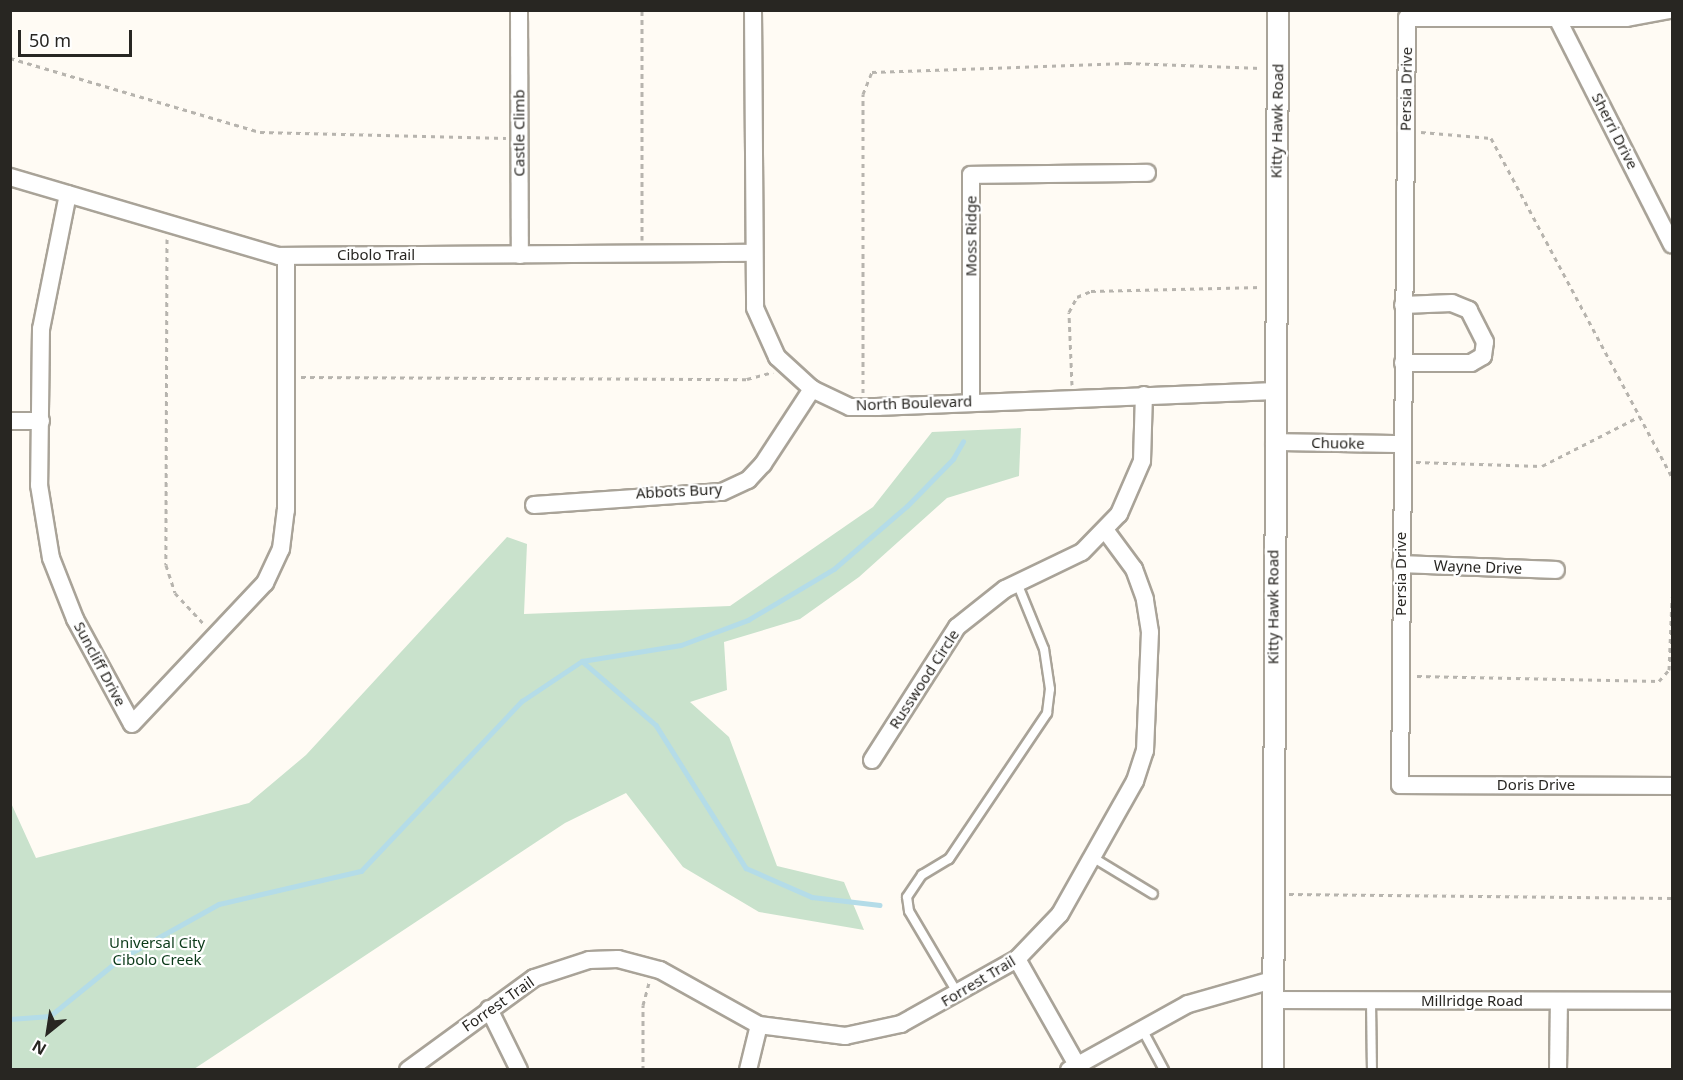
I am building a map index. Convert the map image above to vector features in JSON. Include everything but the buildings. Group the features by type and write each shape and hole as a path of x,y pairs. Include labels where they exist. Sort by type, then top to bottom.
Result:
{"street":[{"name":"Castle Climb","path":"519,10 520,255"},
{"name":"North Boulevard","path":"753,10 752,253 755,308 764,334 785,366 812,389 863,407 1274,391"},
{"name":"Kitty Hawk Road","path":"1273,1070 1274,391 1278,10"},
{"path":"1557,18 1626,18 1670,10"},
{"name":"Persia Drive","path":"1400,785 1407,18 1557,18"},
{"name":"Sherri Drive","path":"1557,18 1672,245"},
{"name":"Moss Ridge","path":"971,401 971,175 1147,172"},
{"name":"Cibolo Trail","path":"10,177 169,226 286,256 752,253"},
{"name":"Suncliff Drive","path":"68,194 46,291 39,485 51,558 75,619 132,724 213,634 266,583 281,549 286,377 286,256"},
{"path":"1403,305 1452,303 1469,310 1485,342 1483,356 1471,363 1403,363"},
{"name":"Abbots Bury","path":"534,505 722,492 748,480 763,464 812,389"},
{"path":"1106,531 1138,476 1144,395"},
{"path":"10,421 41,421"},
{"name":"Chuoke","path":"1274,442 1402,444"},
{"name":"Russwood Circle","path":"872,760 957,627 1017,583 1057,567 1106,531"},
{"name":"Forrest Trail","path":"408,1070 489,1009 560,966 618,959 654,968 759,1025 846,1036 902,1024 958,995 1017,958 1055,922 1135,781 1148,736 1145,599 1134,569 1106,531"},
{"name":"Wayne Drive","path":"1401,564 1556,570"},
{"name":"Doris Drive","path":"1400,785 1672,786"},
{"path":"1017,958 1073,1067 1188,1004 1272,980"},
{"name":"Millridge Road","path":"1272,1000 1672,1001"},
{"path":"1558,1070 1559,1002"},
{"path":"489,1009 519,1070"},
{"path":"748,1070 759,1025"}],"lane":[{"path":"958,995 909,911 907,897 922,874 949,859 1047,713 1050,689 1044,649 1017,583"},
{"path":"1092,857 1153,894"},
{"path":"1371,1000 1372,1070"},
{"path":"1142,1029 1164,1070"}],"path":[{"path":"642,10 642,254"},
{"path":"10,58 260,132 519,138"},
{"path":"863,407 863,94 872,72 1127,63 1278,69"},
{"path":"1406,131 1491,138 1672,477"},
{"path":"169,226 166,565 175,593 213,634"},
{"path":"1072,398 1069,312 1077,297 1091,291 1275,286"},
{"path":"286,377 747,378 785,366"},
{"path":"1402,462 1542,466 1640,416"},
{"path":"1400,675 1659,681 1669,670 1672,597"},
{"path":"1272,894 1672,898"},
{"path":"643,1070 643,1005 654,968"}],"green space":[{"name":"Universal City Cibolo Creek","path":"1021,428 1019,476 947,498 859,577 800,619 724,642 727,690 690,702 729,737 777,866 844,882 864,930 759,912 683,867 626,793 565,823 194,1069 11,1069 11,803 36,858 249,803 306,755 507,537 527,544 524,614 730,606 873,507 932,432"}],"waterway":[{"path":"10,1019 50,1016 120,959 219,904 361,871 522,701 582,661 681,645 748,620 834,569 907,506 953,459 963,442"},
{"path":"582,661 656,725 746,868 812,897 880,905"}]}
